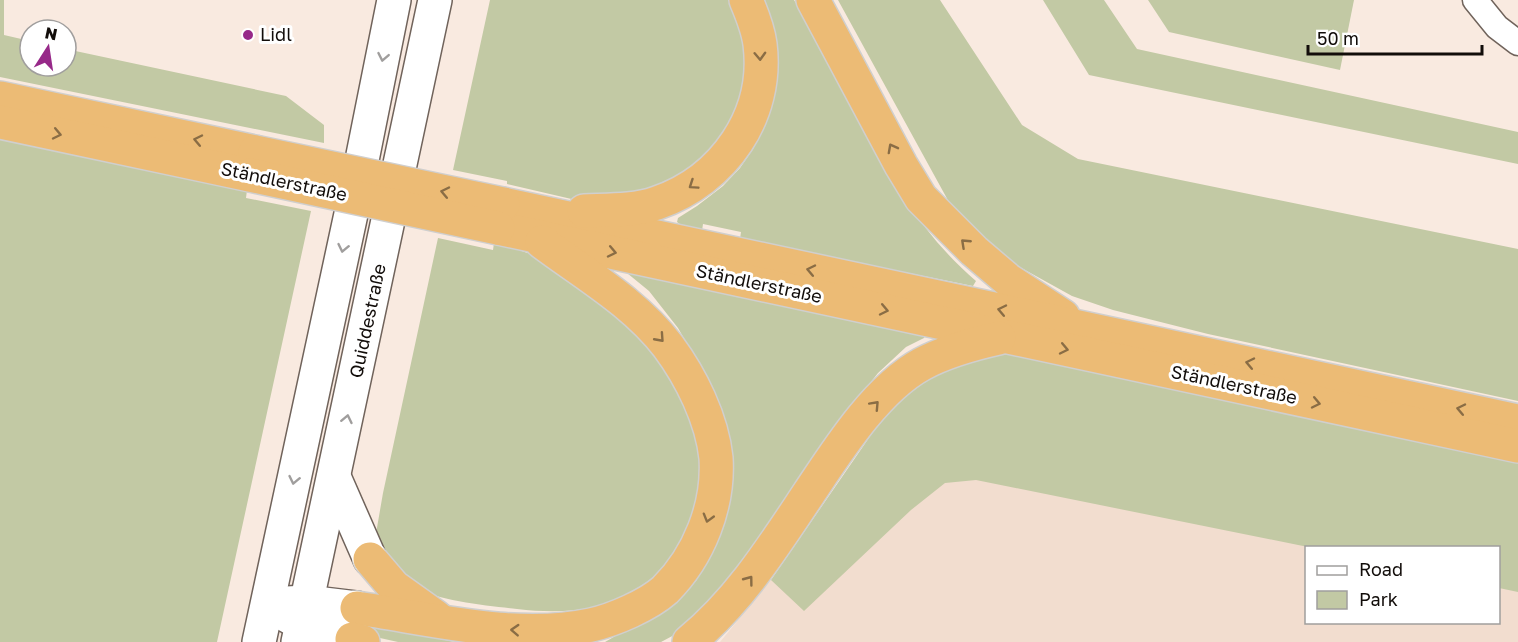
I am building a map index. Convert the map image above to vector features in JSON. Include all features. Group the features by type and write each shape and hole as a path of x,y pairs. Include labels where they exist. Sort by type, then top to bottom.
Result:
{"highway":[{"path":"537,224 656,204 690,188 716,168 735,145 748,124 759,89 760,44 747,0"},
{"path":"813,0 921,198 974,251 1008,279 1079,327"},
{"name":"Ständlerstraße","path":"0,98 253,164"},
{"name":"Ständlerstraße","path":"0,122 253,164 500,216 1007,336 1518,446"},
{"path":"357,608 501,629 548,632 594,624 635,609 664,590 698,547 708,519 714,491 716,458 700,400 668,346 619,297 537,224"},
{"name":"Ständlerstraße","path":"537,224 1079,327 1518,421"},
{"path":"689,642 711,624 745,585 837,450 873,405 920,365 962,347 1007,336"},
{"path":"370,560 394,587 439,620"}],"main road":[{"path":"259,642 352,211 394,0"},
{"name":"Quiddestraße","path":"302,623 435,0"},
{"path":"334,477 370,560"},
{"path":"267,605 302,623 358,641"},
{"path":"302,623 357,608"}],"street":[{"path":"1475,0 1497,27 1518,43"}],"shaded area":[{"path":"902,390 1518,520 1518,642 720,642 771,580"}],"green space":[{"path":"0,0 4,0 4,35 18,38 18,78 78,78 78,52 286,96 324,125 324,143 0,77"},
{"path":"490,0 732,0 743,31 747,67 741,109 709,159 663,190 580,201 507,184 507,181 453,170"},
{"path":"763,0 794,0 874,149 896,185 919,220 946,252 976,281 973,286 740,239 741,232 703,224 702,231 677,222 678,218 723,186 740,168 763,128 772,98"},
{"path":"838,0 940,0 1022,125 1078,159 1518,249 1518,401 1208,334 1113,310 1072,296 1000,256 950,204"},
{"path":"1043,0 1104,0 1137,49 1518,132 1518,164 1089,75"},
{"path":"1148,0 1354,0 1340,70 1169,32"},
{"path":"0,137 247,190 246,198 311,211 217,642 0,642"},
{"path":"438,238 493,250 494,243 518,250 550,263 598,291 617,306 672,379 696,436 701,464 699,493 687,530 673,554 656,574 638,589 617,600 570,611 517,609 464,602 436,596 415,587 374,545 383,493"},
{"path":"629,269 926,334 924,338 906,347 878,373 721,593 678,633 661,642 605,642 671,604 696,581 722,529 732,474 732,449 718,407 693,354 678,328 649,291 627,273"},
{"path":"1009,351 1518,459 1518,592 1500,588 1500,546 1305,546 976,480 945,483 911,510 804,611 771,580 902,390 934,369"},
{"path":"354,622 455,642 398,642 353,632"}],"place":[{"name":"Lidl","path":"248,35"}]}
